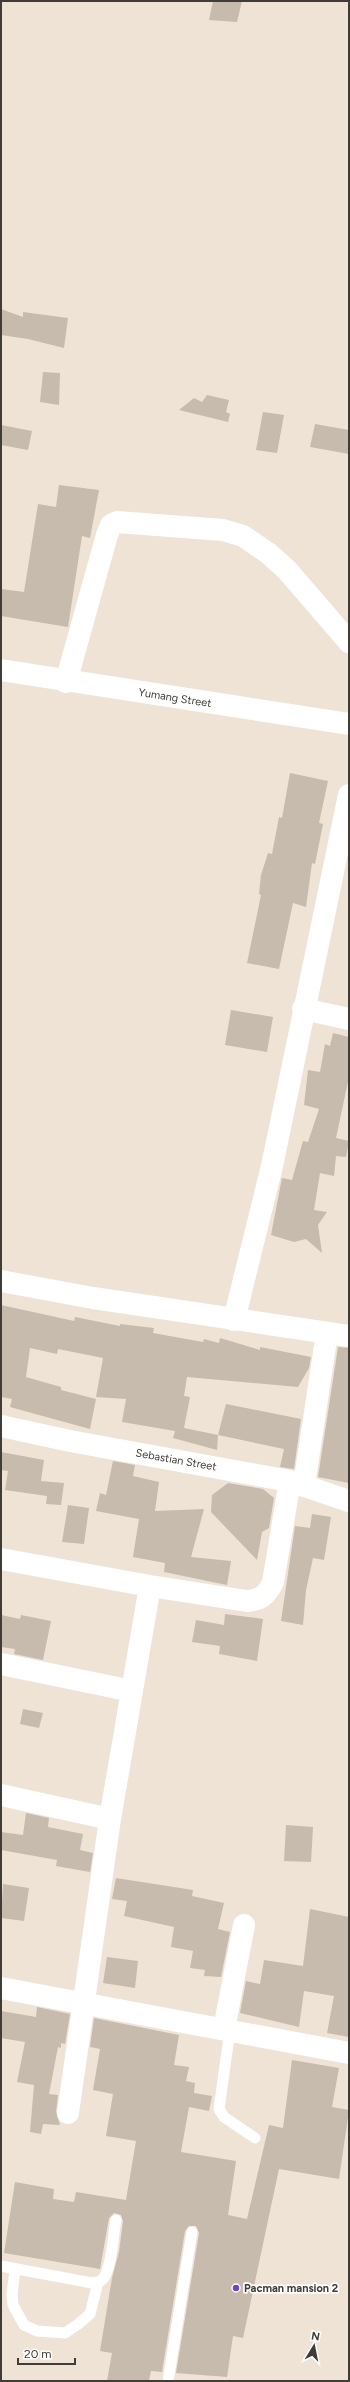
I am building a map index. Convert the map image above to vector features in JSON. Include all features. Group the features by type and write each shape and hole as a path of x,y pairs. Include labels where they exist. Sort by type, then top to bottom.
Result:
{"street":[{"path":"66,682 107,535 111,525 117,522 223,530 243,536 268,553 287,570 349,642"},
{"name":"Yumang Street","path":"1,670 66,682 349,724"},
{"path":"234,1320 268,1187 303,1009 349,795"},
{"path":"303,1009 349,1019"},
{"path":"1,1281 93,1298 349,1336"},
{"path":"1,1558 150,1586 247,1600 263,1597 268,1592 273,1582 297,1483 327,1333"},
{"name":"Sebastian Street","path":"1,1426 70,1441 297,1483 349,1501"},
{"path":"68,2113 110,1819 150,1586"},
{"path":"1,1664 132,1690"},
{"path":"1,1795 110,1819"},
{"path":"227,2030 244,1925"},
{"path":"1,1988 349,2053"}],"lane":[{"path":"227,2030 219,2109 224,2117 255,2138"},
{"path":"1,2266 15,2270 92,2283 98,2282 103,2279 107,2270 116,2220"},
{"path":"168,2381 192,2232"},
{"path":"15,2270 12,2294 13,2305 24,2326 37,2331 64,2333 90,2314 98,2282"}],"building":[{"path":"213,1 242,1 237,22 209,20"},
{"path":"1,309 23,317 23,312 68,318 64,348 28,339 1,335"},
{"path":"43,372 60,373 59,405 40,402"},
{"path":"207,395 229,400 226,412 230,414 228,422 179,410 194,398 202,402"},
{"path":"263,412 284,415 277,453 256,450"},
{"path":"315,424 349,430 349,454 310,447"},
{"path":"1,425 32,431 28,450 1,445"},
{"path":"59,485 99,490 90,538 82,536 68,627 1,616 1,589 24,592 38,504 56,507"},
{"path":"290,773 328,781 319,823 323,824 315,864 312,863 306,907 293,903 279,969 247,963 261,895 259,894 261,875 268,853 272,854 279,817 282,818"},
{"path":"231,1010 273,1017 267,1052 225,1045"},
{"path":"333,1033 349,1037 349,1077 336,1138 349,1141 346,1157 336,1156 334,1176 320,1173 314,1210 327,1212 318,1225 322,1253 306,1239 294,1242 271,1235 282,1178 292,1180 303,1141 308,1142 319,1109 304,1105 308,1070 320,1072 325,1044 330,1046"},
{"path":"1,1305 74,1321 75,1317 120,1326 120,1324 154,1328 153,1333 203,1342 204,1339 219,1343 220,1338 260,1350 260,1347 311,1357 309,1368 298,1387 187,1377 184,1396 190,1397 184,1428 218,1435 217,1450 173,1438 175,1431 122,1422 126,1399 96,1397 103,1358 58,1349 57,1354 30,1348 26,1377 61,1387 61,1390 96,1399 90,1429 10,1407 12,1399 1,1397"},
{"path":"338,1347 349,1348 349,1483 318,1477"},
{"path":"226,1404 301,1419 294,1469 280,1467 284,1449 218,1435"},
{"path":"1,1452 44,1460 41,1481 64,1483 61,1505 46,1504 47,1496 5,1490 8,1471 1,1470"},
{"path":"113,1461 135,1465 133,1476 159,1482 155,1511 204,1509 191,1557 231,1561 227,1585 164,1572 165,1563 133,1557 139,1519 96,1511 100,1493 106,1495"},
{"path":"228,1483 263,1489 274,1498 269,1528 262,1532 257,1560 211,1512 212,1495"},
{"path":"68,1505 89,1508 84,1544 62,1542"},
{"path":"312,1514 331,1517 324,1560 313,1558 306,1590 303,1625 281,1621 295,1526 310,1528"},
{"path":"225,1614 263,1619 257,1661 219,1654 220,1646 192,1642 196,1620 224,1625"},
{"path":"1,1615 20,1619 21,1615 51,1621 43,1660 14,1654 15,1649 1,1647"},
{"path":"23,1709 43,1713 39,1728 20,1724"},
{"path":"26,1813 49,1818 48,1827 83,1834 80,1850 93,1853 90,1872 56,1866 57,1860 1,1850 1,1832 23,1835"},
{"path":"286,1825 313,1827 311,1862 284,1861"},
{"path":"116,1878 193,1890 192,1896 224,1903 218,1929 230,1932 221,1977 204,1976 205,1970 190,1968 193,1951 171,1947 174,1927 124,1916 127,1901 112,1899"},
{"path":"3,1884 29,1888 24,1921 1,1918"},
{"path":"310,1909 349,1917 349,2037 327,2033 334,1996 304,1991 299,2027 240,2013 246,1981 260,1984 264,1960 303,1966"},
{"path":"107,1957 138,1961 135,1988 103,1983"},
{"path":"37,2007 70,2014 65,2044 61,2043 61,2048 58,2047 49,2094 58,2095 56,2112 60,2125 43,2124 41,2134 30,2132 34,2085 17,2082 25,2042 1,2038 1,2011 36,2017"},
{"path":"94,2018 179,2035 174,2065 189,2067 186,2081 195,2083 194,2093 212,2096 209,2111 189,2107 181,2152 236,2161 228,2215 247,2219 269,2125 283,2128 292,2060 339,2068 332,2107 349,2110 339,2179 279,2169 243,2338 233,2336 227,2377 176,2373 199,2233 196,2226 189,2226 185,2231 162,2372 151,2371 149,2381 107,2381 112,2353 100,2351 112,2278 119,2252 123,2221 121,2215 114,2213 109,2218 100,2269 4,2253 15,2182 54,2189 53,2199 74,2202 76,2192 126,2200 136,2141 106,2136 113,2094 93,2090 100,2049 90,2047"}],"place":[{"name":"Pacman mansion 2","path":"236,2288"}]}
